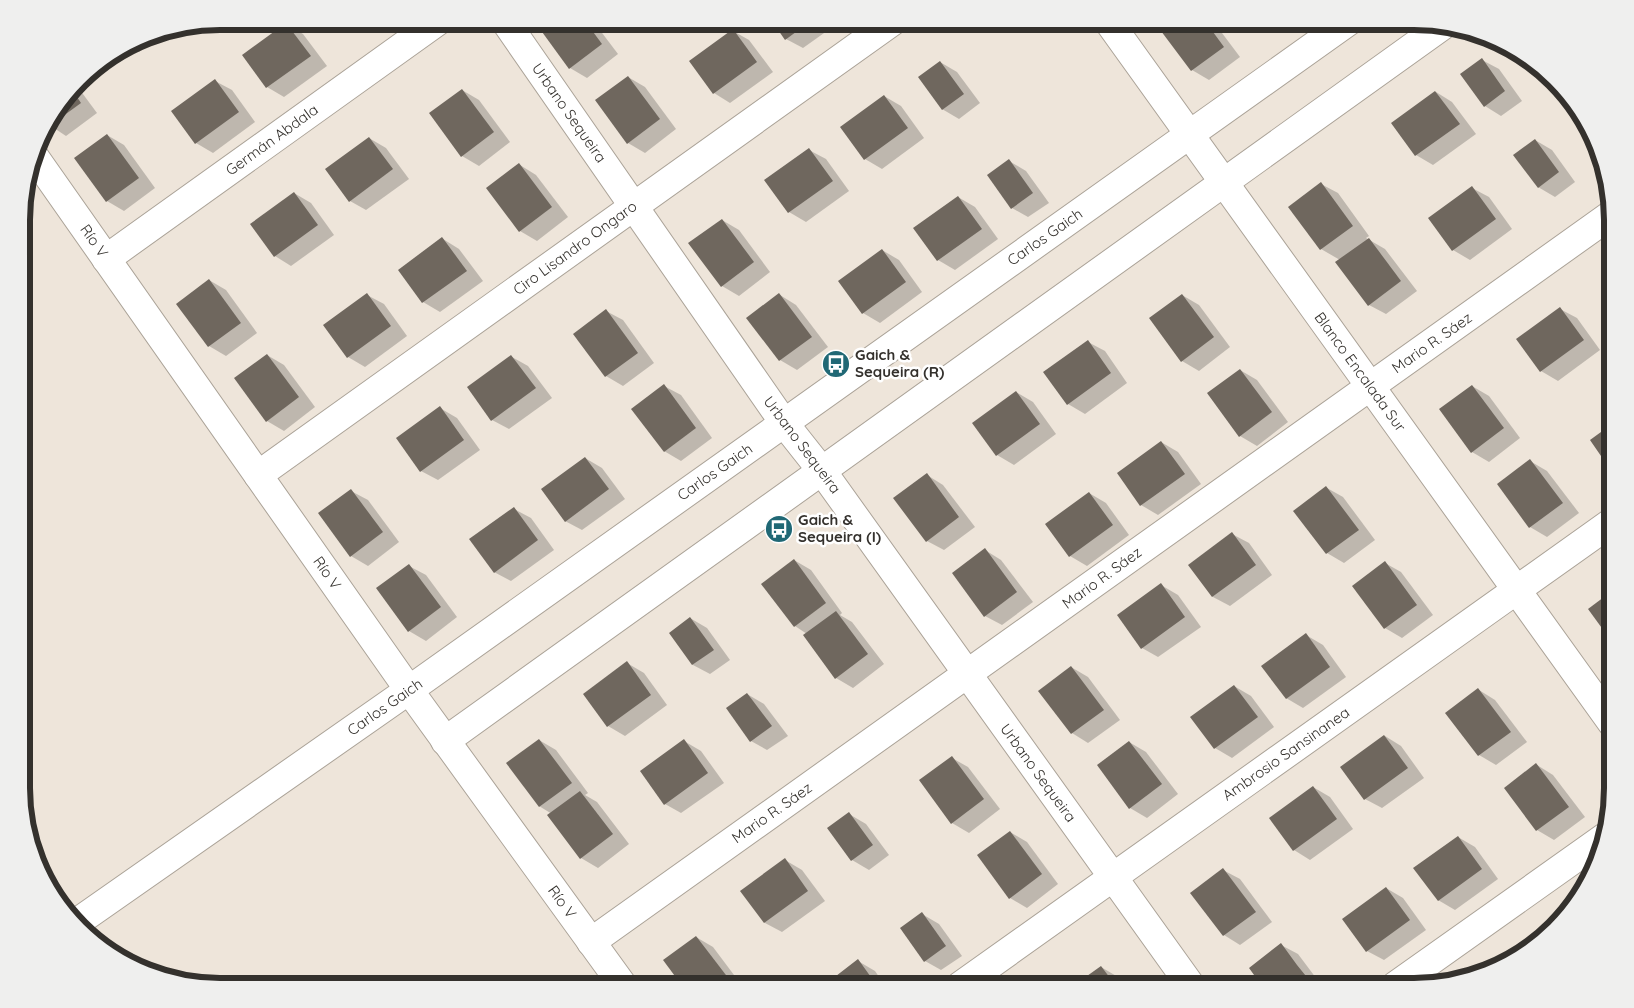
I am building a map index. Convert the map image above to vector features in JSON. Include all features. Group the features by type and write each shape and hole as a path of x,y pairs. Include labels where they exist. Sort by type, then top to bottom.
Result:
{"street":[{"name":"Germán Abdala","path":"106,258 425,30"},
{"name":"Urbano Sequeira","path":"510,30 784,423 822,470 1185,978"},
{"name":"Ciro Lisandro Ongaro","path":"258,475 880,30"},
{"name":"Blanco Encalada Sur","path":"1114,30 1604,712"},
{"name":"Carlos Gaich","path":"83,919 409,690 1336,30"},
{"path":"445,741 1435,31"},
{"name":"Río V","path":"39,163 445,741 617,978"},
{"name":"Mario R. Sáez","path":"591,942 1604,220"},
{"name":"Ambrosio Sansinanea","path":"971,978 1604,528"},
{"path":"1407,978 1596,844"}],"building":[{"path":"276,30 291,30 311,56 266,88 242,55"},
{"path":"541,30 592,30 602,44 569,69"},
{"path":"734,30 757,62 713,94 689,61"},
{"path":"778,30 799,30 785,40"},
{"path":"1160,30 1212,30 1224,47 1191,71"},
{"path":"1482,58 1505,91 1484,107 1460,74"},
{"path":"940,61 964,94 942,110 918,77"},
{"path":"628,76 660,119 627,144 595,100"},
{"path":"215,79 239,112 195,144 171,111"},
{"path":"462,89 494,132 461,157 429,113"},
{"path":"1435,91 1460,124 1415,156 1391,123"},
{"path":"884,95 908,128 864,160 840,127"},
{"path":"76,96 81,103 59,119"},
{"path":"107,134 139,178 106,202 74,158"},
{"path":"369,137 393,169 349,202 325,169"},
{"path":"1535,139 1559,172 1538,188 1513,155"},
{"path":"809,148 833,181 788,213 764,180"},
{"path":"1009,159 1033,193 1011,209 987,175"},
{"path":"519,163 552,207 519,232 486,188"},
{"path":"1321,182 1353,226 1320,250 1288,207"},
{"path":"1472,186 1496,219 1452,251 1428,218"},
{"path":"294,192 318,225 274,257 250,224"},
{"path":"958,196 982,229 937,261 913,228"},
{"path":"722,219 754,262 721,287 688,243"},
{"path":"442,237 467,271 422,303 398,270"},
{"path":"1369,238 1401,281 1368,306 1335,262"},
{"path":"882,249 906,282 862,314 838,281"},
{"path":"209,279 241,323 208,347 176,304"},
{"path":"367,293 391,326 347,358 323,325"},
{"path":"779,293 812,337 779,361 746,318"},
{"path":"1182,294 1214,337 1181,362 1149,318"},
{"path":"1560,307 1584,340 1540,372 1516,339"},
{"path":"606,309 638,353 605,377 573,334"},
{"path":"1088,340 1111,373 1067,405 1043,372"},
{"path":"267,354 299,397 266,422 234,378"},
{"path":"511,355 536,388 491,421 467,387"},
{"path":"1240,369 1272,412 1239,437 1207,393"},
{"path":"664,384 696,428 664,452 631,409"},
{"path":"1472,385 1504,428 1471,453 1439,409"},
{"path":"1016,391 1040,424 996,456 972,423"},
{"path":"440,406 464,440 420,472 396,438"},
{"path":"1604,430 1604,460 1590,440"},
{"path":"1161,441 1185,474 1140,506 1117,473"},
{"path":"585,457 609,489 565,522 541,489"},
{"path":"1530,459 1563,503 1529,528 1497,484"},
{"path":"927,473 959,517 926,542 893,498"},
{"path":"1326,486 1359,530 1326,554 1293,511"},
{"path":"351,489 383,532 350,557 318,513"},
{"path":"1089,492 1113,525 1069,557 1045,524"},
{"path":"514,507 538,540 494,573 469,539"},
{"path":"1232,532 1256,565 1212,597 1188,565"},
{"path":"985,548 1017,592 984,617 952,573"},
{"path":"794,559 826,603 794,627 761,584"},
{"path":"1385,561 1417,605 1384,629 1352,586"},
{"path":"409,564 441,607 408,632 376,588"},
{"path":"1161,583 1185,617 1141,649 1117,615"},
{"path":"1604,597 1604,631 1588,609"},
{"path":"836,611 868,654 835,679 803,635"},
{"path":"690,617 714,650 692,665 669,633"},
{"path":"1306,633 1330,667 1286,699 1261,666"},
{"path":"627,661 651,695 607,727 583,694"},
{"path":"1071,666 1104,710 1071,734 1038,691"},
{"path":"1234,685 1258,717 1214,749 1190,717"},
{"path":"1478,688 1511,732 1478,756 1445,713"},
{"path":"747,693 772,726 750,742 726,708"},
{"path":"1384,735 1408,768 1364,800 1340,767"},
{"path":"539,739 572,783 539,807 506,763"},
{"path":"684,739 708,773 664,805 640,771"},
{"path":"1129,741 1162,784 1129,809 1097,765"},
{"path":"952,756 984,799 951,824 919,780"},
{"path":"1536,763 1569,807 1536,831 1504,788"},
{"path":"1313,786 1337,819 1293,851 1269,818"},
{"path":"580,791 613,834 580,859 547,815"},
{"path":"849,812 873,845 851,861 827,828"},
{"path":"1010,831 1042,874 1009,899 977,855"},
{"path":"1458,836 1482,869 1438,901 1413,868"},
{"path":"785,858 808,891 764,923 740,891"},
{"path":"1223,868 1256,912 1223,936 1190,893"},
{"path":"1386,887 1410,920 1366,952 1342,919"},
{"path":"922,912 946,946 924,962 900,928"},
{"path":"696,936 728,978 676,978 663,960"},
{"path":"1281,943 1308,978 1256,978 1249,968"},
{"path":"858,959 872,978 833,978"},
{"path":"1101,966 1110,978 1084,978"}],"place":[{"name":"Gaich & Sequeira (R)","path":"836,364"},
{"name":"Gaich & Sequeira (I)","path":"779,529"}]}
